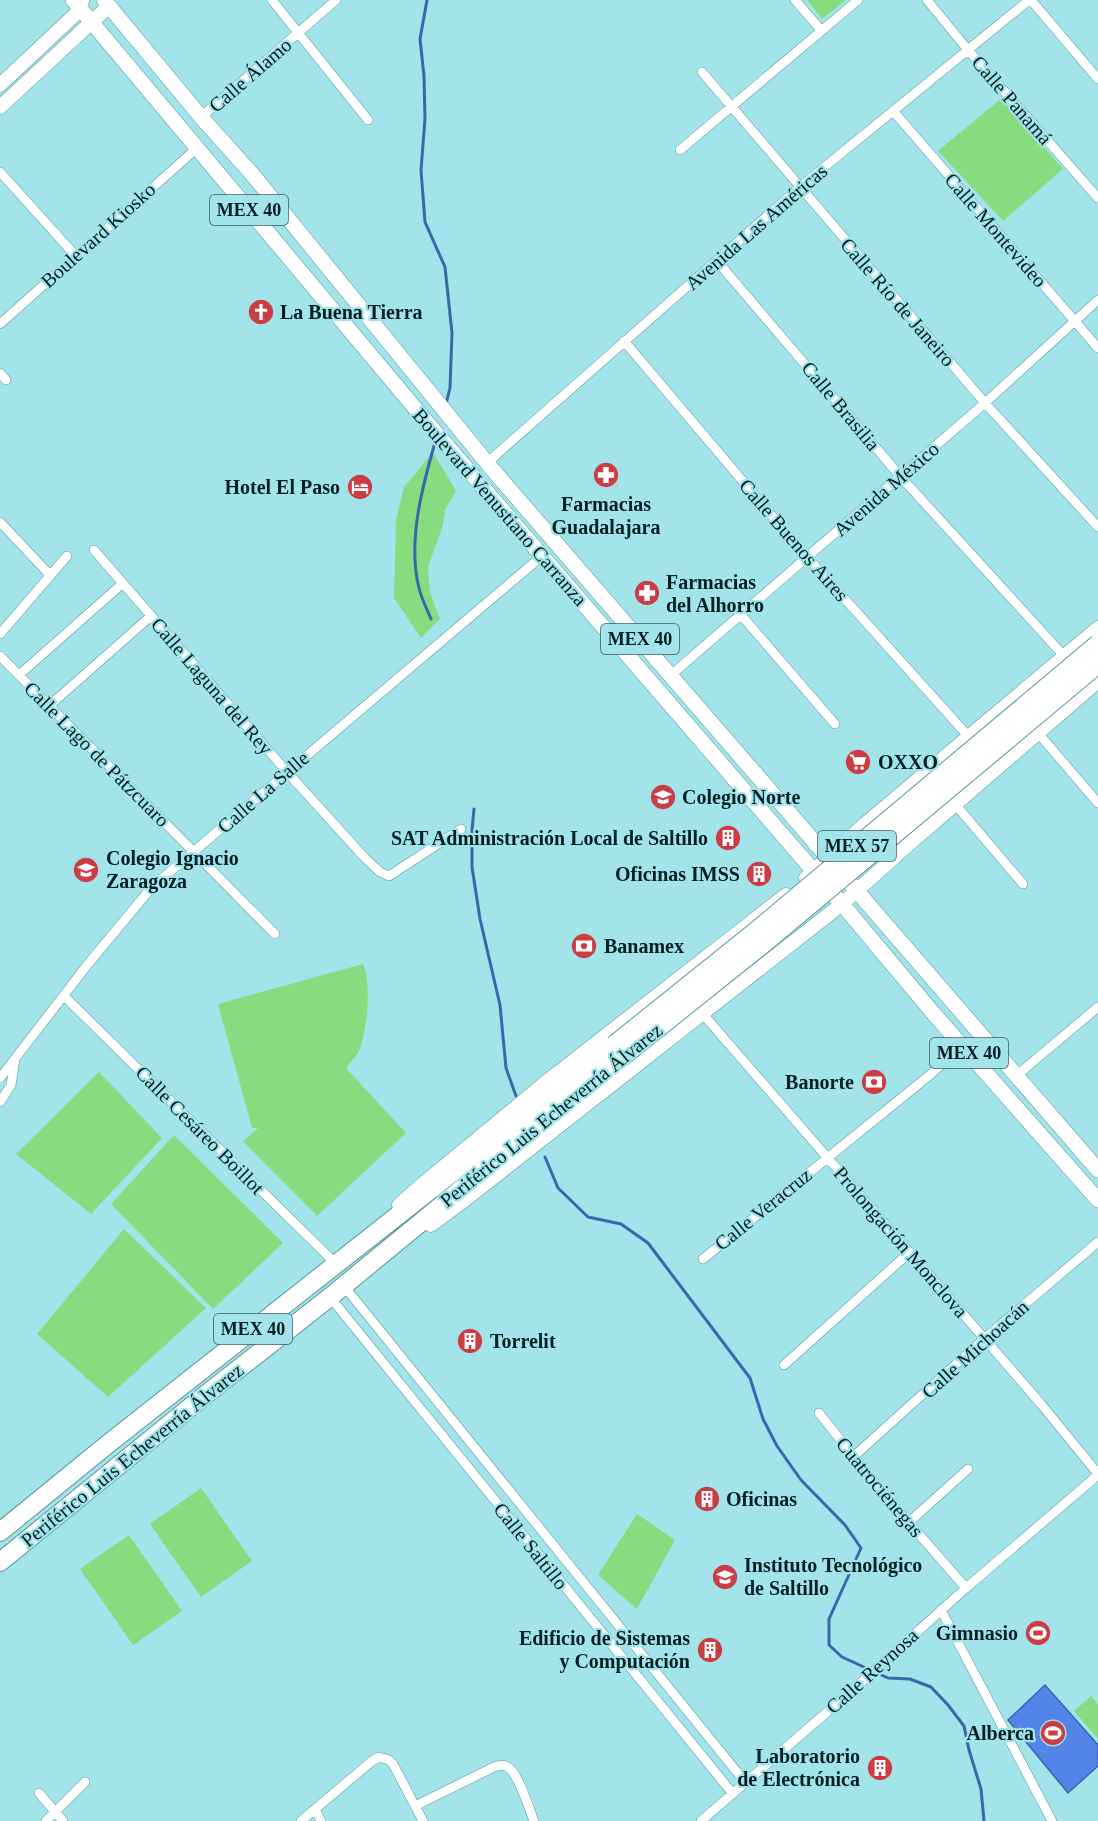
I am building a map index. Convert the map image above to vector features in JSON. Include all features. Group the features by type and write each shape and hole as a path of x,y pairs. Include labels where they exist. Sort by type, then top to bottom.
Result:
{"highway":[{"name":"Periférico Luis Echeverría Álvarez","path":"0,1562 392,1246 756,931 1098,644"},
{"name":"Periférico Luis Echeverría Álvarez","path":"0,1532 244,1335 336,1264 777,933 1098,664"},
{"path":"244,1335 278,1322 311,1301 337,1291"},
{"path":"57,1514 58,1505 108,1444"}],"main road":[{"name":"Boulevard Venustiano Carranza","path":"79,3 425,420 962,1046 1098,1200"},
{"name":"Boulevard Venustiano Carranza","path":"106,3 269,195 452,420 1098,1170"},
{"path":"815,844 830,846 846,842"}],"street":[{"path":"272,0 368,120"},
{"name":"Calle Álamo","path":"201,117 336,0"},
{"path":"795,0 821,30"},
{"path":"680,150 858,0"},
{"name":"Calle Panamá","path":"927,0 1098,198"},
{"path":"1030,0 1098,79"},
{"name":"Avenida Las Américas","path":"488,462 800,187 1030,0"},
{"path":"0,85 32,56 79,3"},
{"path":"0,107 92,21 106,3"},
{"path":"32,56 42,67"},
{"name":"Calle Río de Janeiro","path":"702,72 985,403 1098,527"},
{"name":"Calle Montevideo","path":"894,112 1098,348"},
{"name":"Boulevard Kiosko","path":"0,324 197,148"},
{"path":"0,172 75,255"},
{"name":"Calle Brasilia","path":"717,261 900,476 1064,656"},
{"name":"Avenida México","path":"671,675 985,403 1098,300"},
{"name":"Calle Buenos Aires","path":"624,341 807,557 969,737"},
{"path":"0,522 50,575"},
{"name":"Calle Laguna del Rey","path":"94,550 287,772 380,872 389,876 461,829"},
{"path":"0,634 67,556"},
{"name":"Calle La Salle","path":"0,1078 88,964 152,887 542,556"},
{"path":"19,675 122,584"},
{"path":"741,615 835,724"},
{"path":"49,706 151,616"},
{"name":"Periférico Luis Echeverría Álvarez","path":"367,1241 417,1188 550,1079 793,890 865,824 1098,628"},
{"name":"Calle Lago de Pátzcuaro","path":"0,656 275,934"},
{"path":"392,1246 420,1233 462,1202 842,904 1098,681"},
{"path":"1038,733 1098,803"},
{"path":"955,804 1023,884"},
{"path":"865,824 849,847 849,861 853,868 860,872 877,872"},
{"path":"793,890 809,890 820,900 822,907 818,923"},
{"name":"Calle Cesáreo Boillot","path":"64,996 336,1264"},
{"path":"1016,1076 1098,1007"},
{"name":"Prolongación Monclova","path":"702,1013 1041,1404 1098,1474"},
{"name":"Calle Veracruz","path":"703,1259 931,1074 962,1046"},
{"name":"Calle La Salle","path":"0,1102 11,1085 15,1059"},
{"name":"Calle Michoacán","path":"853,1457 984,1339 1098,1242"},
{"path":"784,1365 910,1252"},
{"name":"Calle Saltillo","path":"337,1291 745,1782"},
{"name":"Calle Saltillo","path":"337,1291 566,1589 733,1794"},
{"name":"Cuatrociénegas","path":"819,1413 908,1523 966,1588"},
{"path":"908,1523 968,1469"},
{"name":"Calle Reynosa","path":"701,1821 1098,1474"},
{"path":"941,1610 1052,1821"},
{"path":"301,1821 379,1757 393,1764 423,1821"},
{"path":"415,1806 494,1767 506,1766 516,1776 534,1821"},
{"path":"46,1821 85,1782"},
{"path":"39,1793 63,1821"},
{"path":"315,1809 321,1821"}],"green space":[{"path":"807,0 846,0 822,19"},
{"path":"1002,98 1063,169 1003,221 938,151"},
{"path":"433,452 456,491 445,510 443,525 428,567 430,593 440,619 421,638 394,598 396,520 404,487"},
{"path":"363,964 368,994 365,1029 360,1049 346,1068 406,1133 317,1216 243,1141 258,1128 252,1128 218,1004"},
{"path":"99,1072 162,1138 91,1214 16,1154"},
{"path":"174,1135 283,1243 213,1309 111,1204"},
{"path":"124,1229 206,1308 108,1397 37,1334"},
{"path":"201,1488 252,1561 201,1597 150,1524"},
{"path":"637,1514 675,1540 637,1609 598,1575"},
{"path":"129,1535 182,1611 133,1645 80,1569"},
{"path":"1091,1696 1098,1704 1098,1739 1074,1711"}],"water":[{"name":"Alberca","path":"1045,1685 1098,1745 1098,1766 1068,1793 1008,1720"}],"waterway":[{"path":"427,0 420,39 425,119 421,170 425,222 445,267 452,333 450,388 446,404"},
{"path":"431,619 419,588 415,551 418,513 436,439"},
{"path":"474,809 472,867 480,919 500,1005 506,1068 516,1096"},
{"path":"545,1157 558,1188 588,1217 621,1224 648,1243 750,1378 763,1419 777,1446 801,1480 845,1525 861,1548 829,1619 829,1645 842,1657 888,1678 910,1679 931,1687 948,1705 964,1726 981,1789 984,1821"}],"place":[{"name":"La Buena Tierra","path":"261,312"},
{"name":"Farmacias Guadalajara","path":"606,475"},
{"name":"Hotel El Paso","path":"360,487"},
{"name":"Farmacias del Alhorro","path":"647,593"},
{"name":"OXXO","path":"858,762"},
{"name":"Colegio Norte","path":"663,797"},
{"name":"SAT Administración Local de Saltillo","path":"728,838"},
{"name":"Colegio Ignacio Zaragoza","path":"86,870"},
{"name":"Oficinas IMSS","path":"759,874"},
{"name":"Banamex","path":"584,946"},
{"name":"Banorte","path":"874,1082"},
{"name":"Torrelit","path":"470,1341"},
{"name":"Oficinas","path":"707,1499"},
{"name":"Instituto Tecnológico de Saltillo","path":"725,1577"},
{"name":"Gimnasio","path":"1038,1633"},
{"name":"Edificio de Sistemas y Computación","path":"710,1650"},
{"name":"Alberca","path":"1053,1733"},
{"name":"Laboratorio de Electrónica","path":"880,1768"}]}
